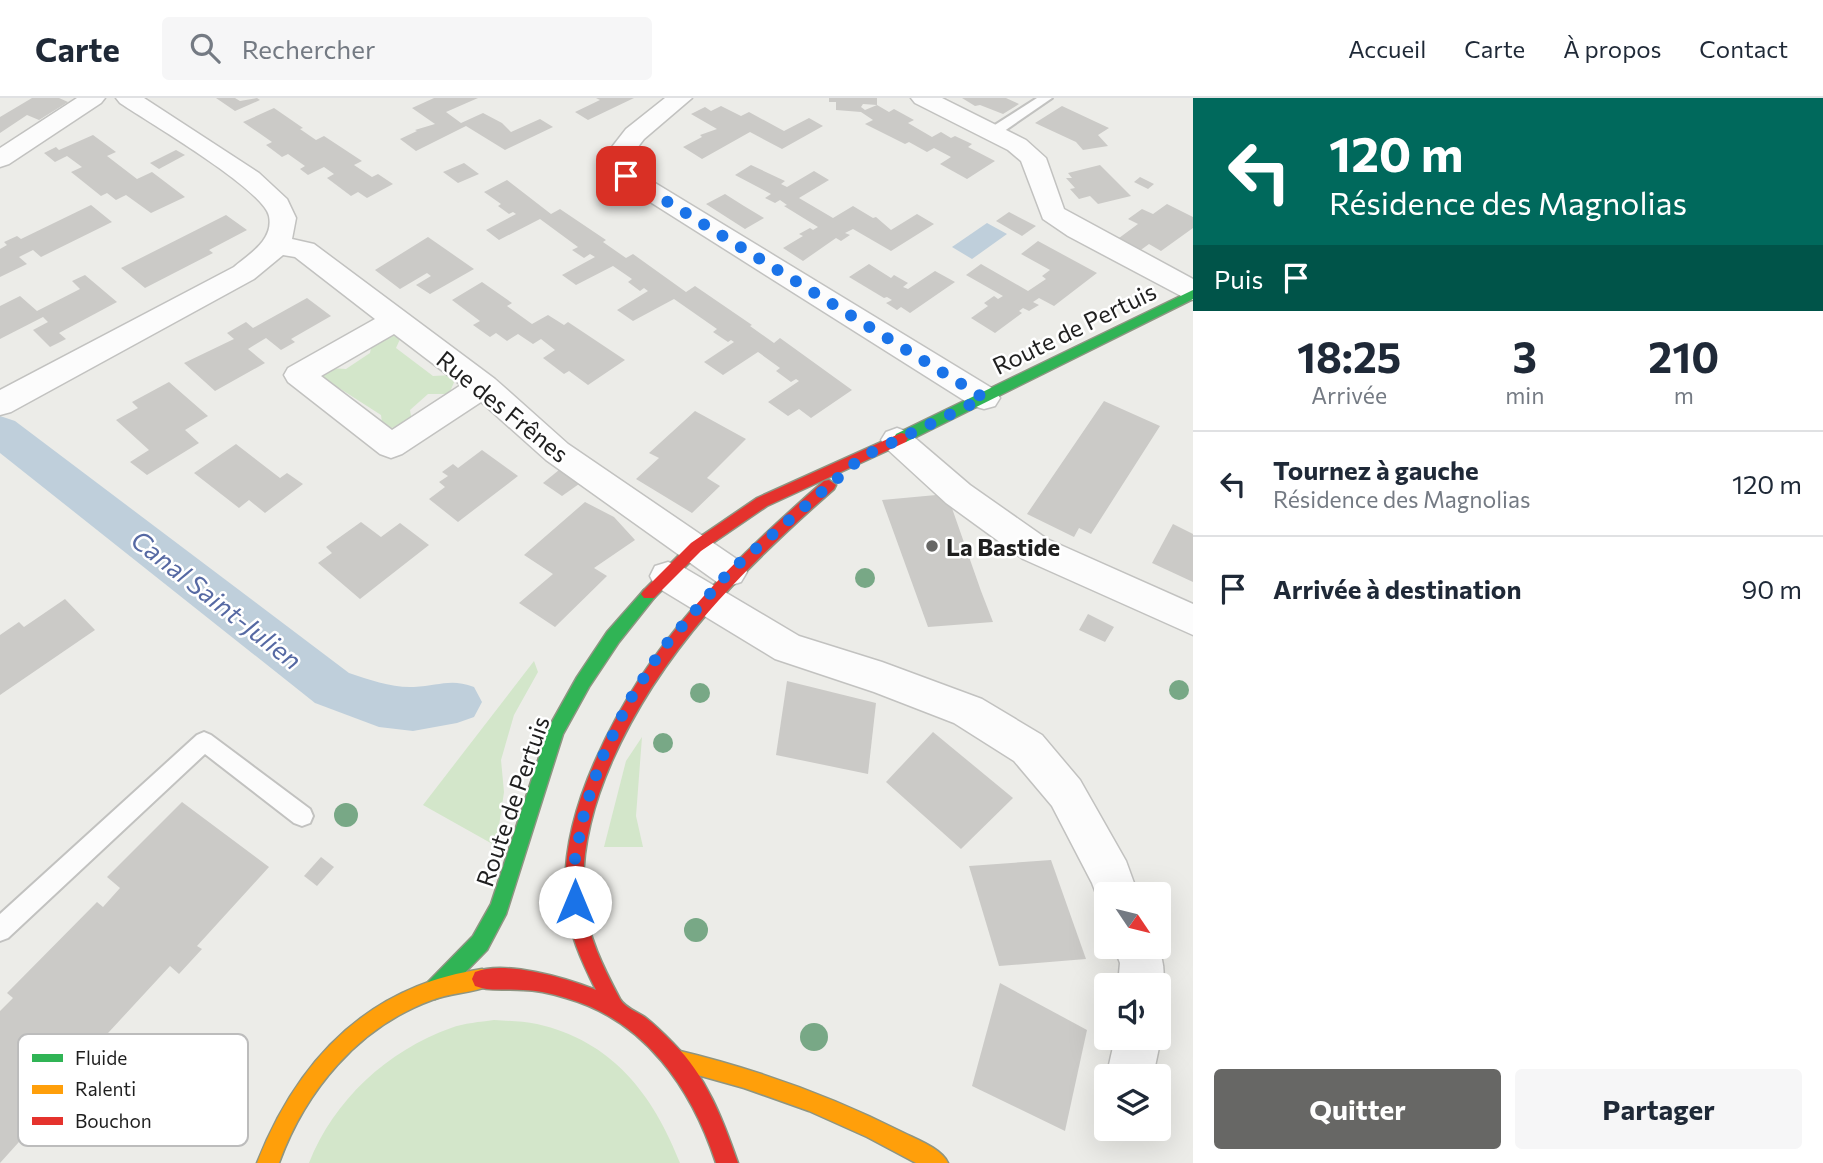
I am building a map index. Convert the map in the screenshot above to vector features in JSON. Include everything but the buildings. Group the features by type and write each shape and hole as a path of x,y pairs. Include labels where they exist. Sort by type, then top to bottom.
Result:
{"main road":[{"name":"Route de Pertuis","path":"435,989 480,943 499,908 537,783 561,722 613,637 696,547 762,502 984,398 1193,293"},
{"name":"Route de Pertuis","path":"613,1005 586,945 575,902 575,858 585,809 601,760 629,701 662,649 717,585 862,457"},
{"path":"268,1163 283,1124 325,1064 377,1018 435,989 481,978 526,978 570,986 613,1005 647,1029 677,1059 716,1125 727,1163"},
{"path":"677,1059 733,1072 802,1097 879,1129 937,1163"}],"street":[{"path":"0,159 93,98"},
{"path":"0,404 244,273 277,245 283,218 274,199 250,178 128,98"},
{"path":"680,98 635,134 618,156 626,176 984,398"},
{"path":"923,98 1017,145 1033,158 1052,213 1193,293"},
{"name":"Rue des Frênes","path":"277,245 304,250 484,387 557,452 696,547 717,585"},
{"path":"396,320 299,375 391,446 464,397 484,387"},
{"path":"897,440 958,494 1035,548 1193,620"},
{"path":"668,576 717,585 788,648 882,678 968,711 1028,748 1066,793 1113,882"}],"lane":[{"path":"992,133 1046,98"},
{"path":"0,930 204,741 302,816"}],"green space":[{"path":"381,337 401,337 396,348 433,376 452,375 455,380 449,394 428,394 410,410 412,422 388,429 382,423 381,415 339,388 324,389 321,384 329,368 346,369 370,353 372,343"},
{"path":"534,661 538,672 514,715 501,760 504,792 496,846 423,805"},
{"path":"642,737 636,816 643,847 604,847 626,761"},
{"path":"494,1020 532,1023 564,1032 608,1057 643,1093 680,1163 309,1163 320,1140 348,1099 365,1080 385,1064 405,1050 451,1028"}],"water":[{"path":"987,223 1007,234 972,259 952,247"}],"waterway":[{"name":"Canal Saint-Julien","path":"0,431 332,688 379,705 413,709 457,702"}],"traffic: fast":[{"path":"901,438 1193,294"},
{"path":"435,989 480,943 499,908 555,732 583,682 613,637 649,594"}],"traffic: slow":[{"path":"268,1163 285,1123 301,1095 323,1066 361,1029 407,1001 432,990 482,979"},
{"path":"676,1060 744,1078 811,1101 875,1129 937,1163"}],"traffic: jam":[{"path":"649,594 696,547 762,502 901,438"},
{"path":"613,1005 584,941 575,901 575,867 580,834 599,771 641,687 695,614 758,548 829,485"},
{"path":"482,979 526,980 567,988 605,1003 639,1025 668,1052 693,1085 713,1122 727,1163"}],"place":[{"name":"La Bastide","path":"932,546"}],"route":[{"path":"575,902 575,858 585,809 601,760 629,701 662,649 729,572 862,457 984,398 626,176"}]}
